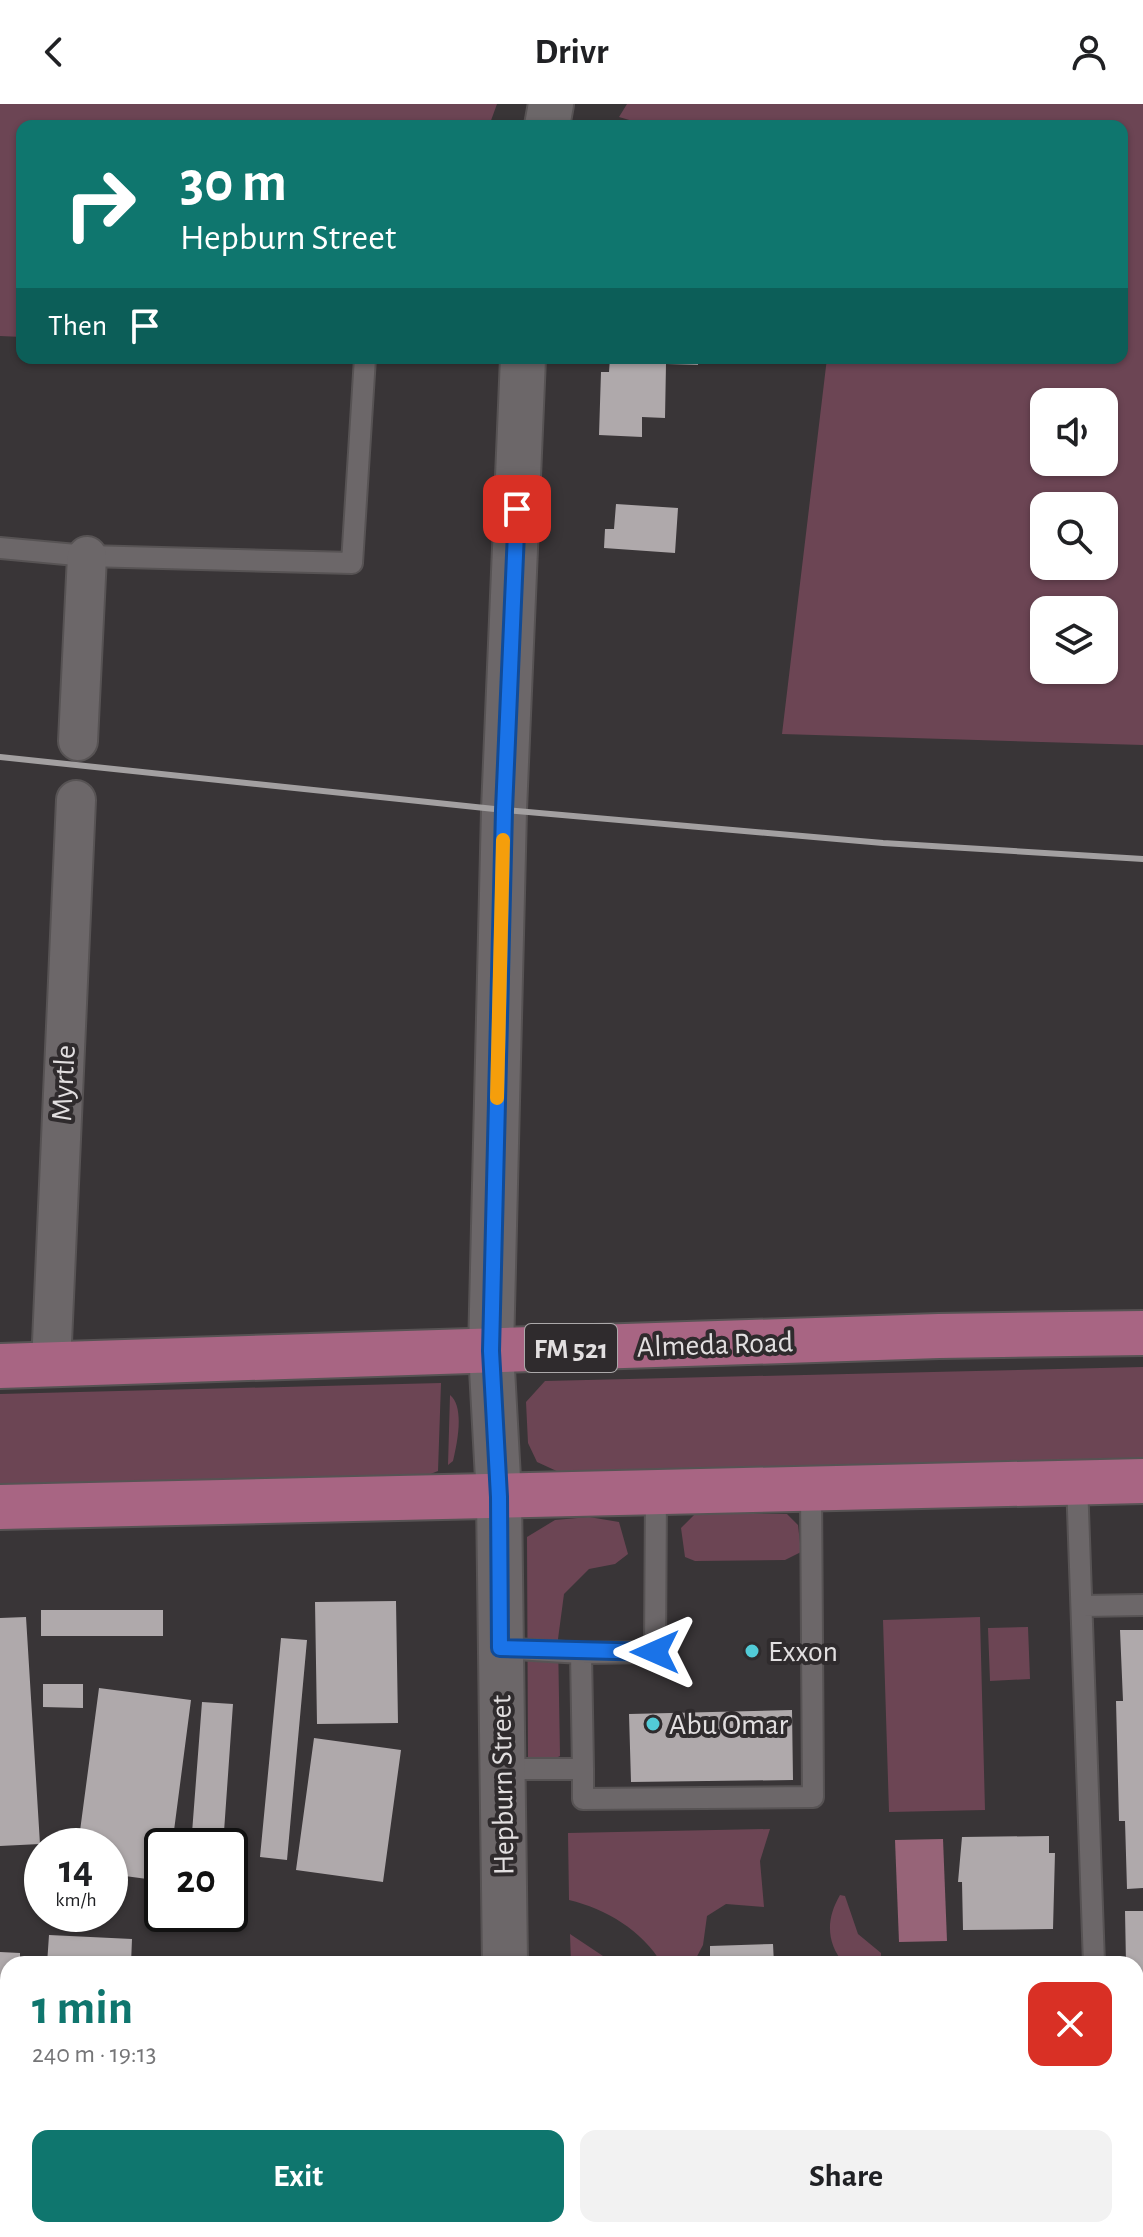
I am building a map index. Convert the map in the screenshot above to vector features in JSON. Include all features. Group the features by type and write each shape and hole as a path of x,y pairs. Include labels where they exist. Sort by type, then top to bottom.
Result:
{"main road":[{"name":"Almeda Road","path":"0,1366 1143,1333"},
{"path":"0,1507 1143,1481"}],"street":[{"name":"Hepburn Street","path":"505,1956 499,1497 491,1351 504,810 523,364"},
{"path":"78,741 87,556"},
{"name":"Myrtle","path":"51,1365 76,800"}],"lane":[{"path":"0,548 87,556 352,563 365,364"},
{"path":"1077,1482 1094,1956"},
{"path":"581,1653 583,1799 813,1797 811,1488"},
{"path":"500,1648 581,1653 655,1652 656,1493"},
{"path":"1083,1606 1143,1605"},
{"path":"501,1769 583,1769"}],"shaded area":[{"path":"0,104 497,104 491,120 16,120 16,337 0,336"},
{"path":"627,104 1143,104 1143,745 782,734 826,364 1128,364 1128,120 629,120 619,117"},
{"path":"1143,1367 1143,1460 561,1473 537,1462 528,1443 526,1402 545,1381"},
{"path":"441,1383 438,1471 428,1475 0,1487 0,1394"},
{"path":"450,1395 455,1401 459,1426 453,1461 448,1465"},
{"path":"695,1514 787,1514 798,1525 801,1552 785,1560 695,1561 685,1557 681,1528"},
{"path":"589,1517 619,1522 628,1554 615,1564 589,1569 564,1594 558,1639 560,1756 552,1760 528,1761 527,1537 555,1520"},
{"path":"980,1617 985,1810 889,1812 883,1620"},
{"path":"1028,1627 1030,1679 990,1681 988,1628"},
{"path":"770,1829 760,1861 764,1907 726,1904 707,1916 703,1945 697,1956 657,1956 634,1931 622,1923 596,1909 569,1900 568,1833"},
{"path":"943,1839 947,1941 899,1942 895,1840"},
{"path":"840,1895 845,1896 858,1934 881,1956 838,1956 830,1930"},
{"path":"570,1934 603,1956 571,1956"}],"building":[{"path":"610,364 666,364 665,418 642,417 642,437 599,435 601,372 609,372"},
{"path":"616,504 678,508 675,553 604,548 605,529 614,529"},
{"path":"396,1601 398,1723 317,1724 315,1602"},
{"path":"41,1610 163,1610 163,1636 41,1636"},
{"path":"26,1617 39,1828 24,1828 24,1845 0,1846 0,1618"},
{"path":"1120,1630 1143,1630 1143,1888 1127,1889 1125,1821 1119,1821 1116,1701 1123,1701"},
{"path":"281,1638 307,1640 287,1860 260,1857"},
{"path":"43,1684 83,1684 83,1708 43,1707"},
{"path":"99,1688 191,1700 174,1828 144,1828 144,1879 128,1876 128,1828 80,1828"},
{"path":"202,1702 233,1704 224,1828 192,1828"},
{"path":"792,1710 793,1780 631,1782 629,1714"},
{"path":"314,1738 401,1750 383,1882 296,1870"},
{"path":"1049,1836 1049,1853 1055,1853 1053,1929 963,1930 962,1882 958,1882 962,1837"},
{"path":"1125,1911 1143,1911 1143,1956 1126,1956"},
{"path":"49,1935 132,1939 131,1956 48,1956"},
{"path":"773,1944 774,1956 710,1956 710,1946"},
{"path":"0,1952 20,1953 20,1956 0,1956"}],"railway":[{"path":"0,757 504,810 883,843 1143,859"}],"slow traffic":[{"path":"497,1098 503,840"}],"place":[{"name":"Exxon","path":"752,1651"},
{"name":"Abu Omar","path":"653,1724"}],"route":[{"path":"517,509 504,810 491,1351 499,1497 500,1648 581,1653 655,1652"}]}
